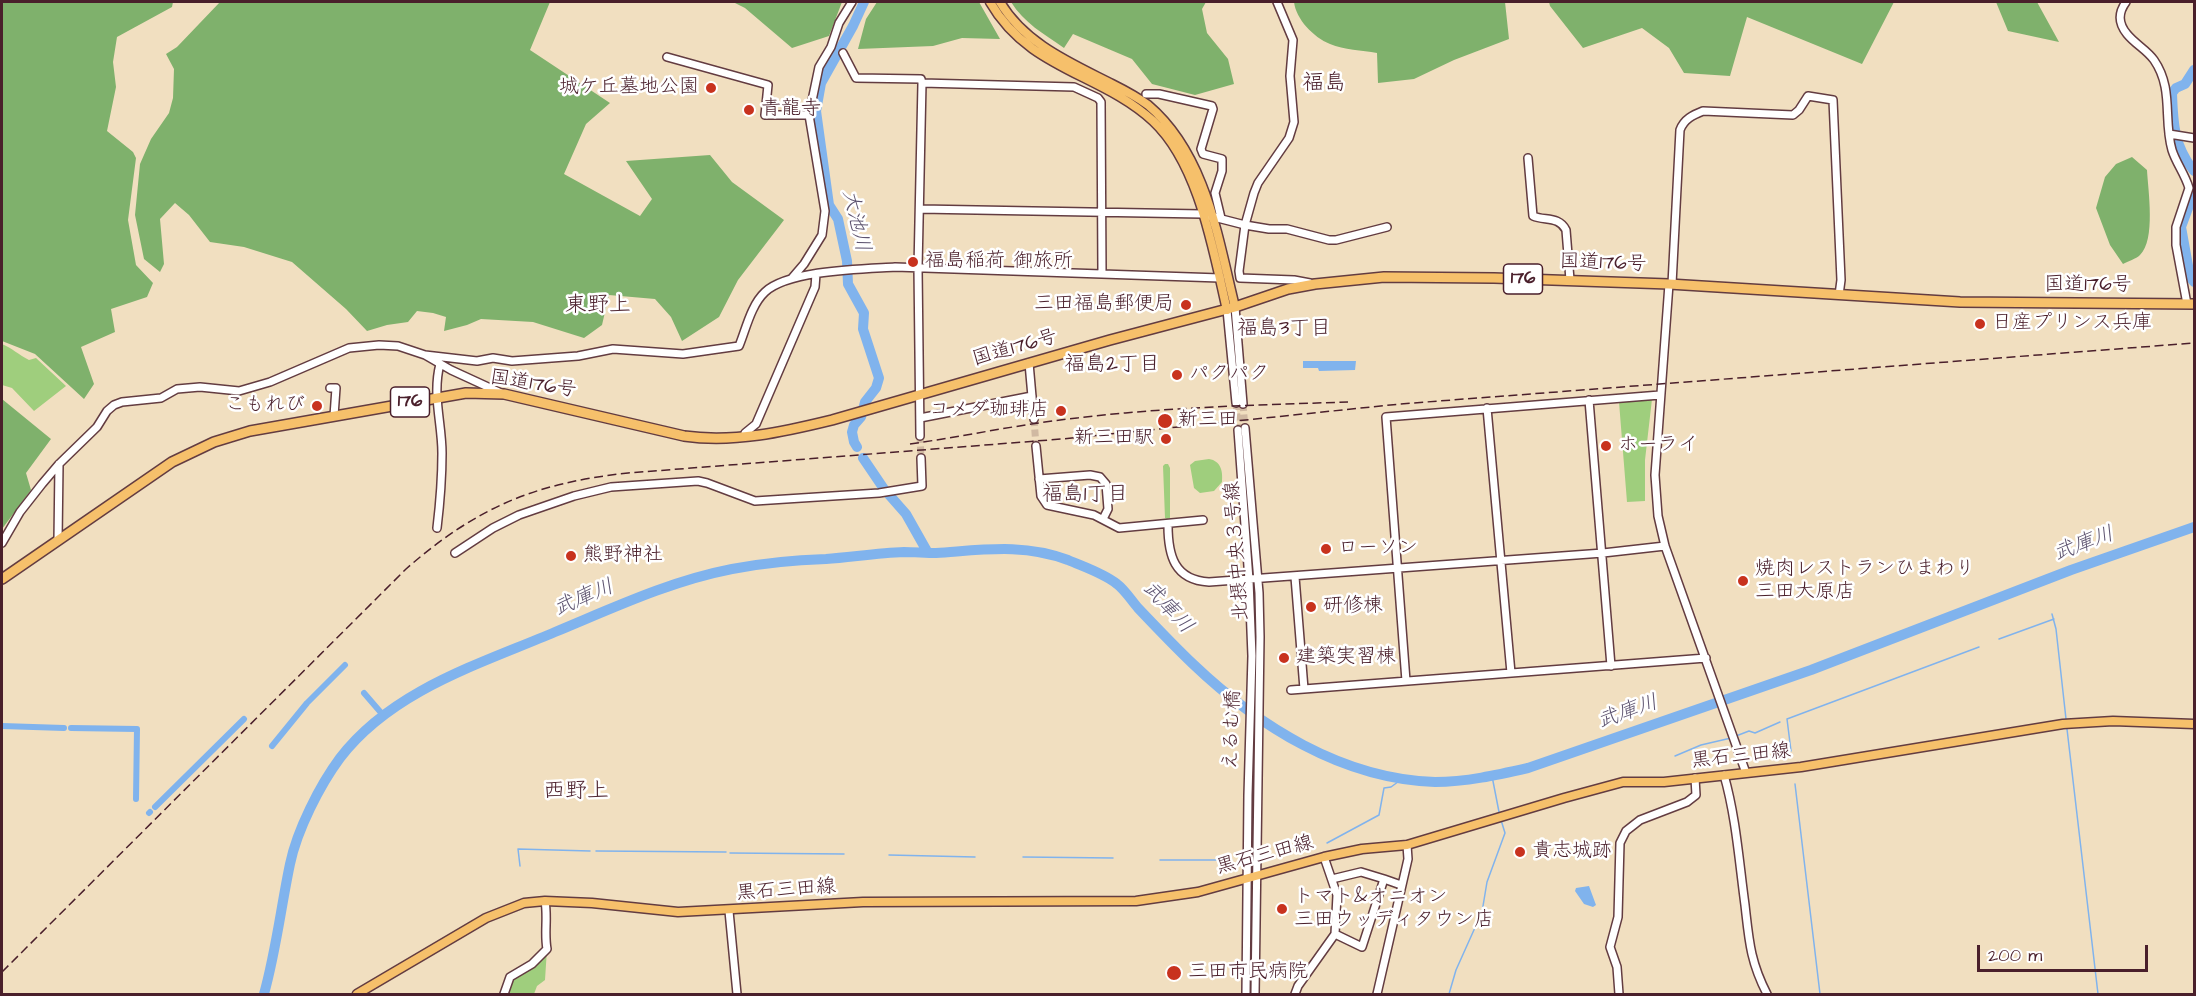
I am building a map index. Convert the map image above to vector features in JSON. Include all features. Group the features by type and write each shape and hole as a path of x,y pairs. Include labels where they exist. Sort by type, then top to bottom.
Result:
{"highway":[{"name":"国道176号","path":"2,579 172,462 195,450 250,431 466,393 504,394 708,440 744,437 786,431 1231,309 1288,289 1315,284 1394,277 1570,280 1960,302 2191,304"}],"main road":[{"path":"990,2 1009,28 1038,54 1119,97 1154,122 1176,149 1187,168 1231,309"},
{"path":"1000,2 1016,23 1044,48 1146,104 1160,117 1182,145 1194,166 1212,216 1231,309"},
{"name":"黒石三田線","path":"357,994 486,918 524,903 545,901 592,903 678,912 863,902 1136,901 1198,892 1324,857 1362,849 1407,845 1623,782 1664,782 1855,759 2063,724 2114,722 2194,724"}],"street":[{"path":"792,278 804,264 822,235 825,211 809,115 819,67 832,47 839,23 852,2"},
{"path":"1277,2 1293,40 1290,76 1294,122 1284,147 1258,183 1245,225 1239,271 1240,278 1294,280 1315,284"},
{"path":"2126,2 2120,10 2119,20 2127,34 2153,58 2163,76 2174,135 2173,151 2189,188 2176,227 2176,244 2191,304"},
{"path":"843,53 855,78 921,79 922,83 918,268 920,436"},
{"path":"667,57 768,85 765,115 809,115"},
{"path":"922,83 1074,87 1098,98 1101,102 1102,273"},
{"path":"1146,94 1159,94 1212,106 1201,149 1203,154 1222,159 1223,164 1215,194 1221,218"},
{"path":"1746,773 1665,546 1658,516 1655,475 1671,284 1679,138 1682,124 1692,115 1703,111 1793,115 1799,111 1808,96 1833,100 1841,280 1839,295"},
{"path":"2174,135 2194,138"},
{"path":"1528,158 1533,216 1559,221 1563,224 1566,230 1570,280"},
{"path":"920,209 1202,214 1245,225 1287,229 1329,240 1387,227"},
{"path":"2,543 20,512 59,464 97,427 114,405 161,398 177,389 200,387 239,391 270,382 349,348 398,346 425,355 477,361 493,358 512,361 578,356 613,348 683,354 739,346 755,306 763,293 772,287 792,278 867,268 1220,278"},
{"path":"744,437 745,433 756,424 814,288 816,274"},
{"path":"1231,309 1240,404"},
{"path":"425,355 504,394"},
{"path":"1029,363 1034,419"},
{"path":"437,528 442,451 436,398 440,364"},
{"path":"330,388 336,388 334,416"},
{"path":"1406,681 1386,417 1660,395"},
{"path":"920,418 1032,396"},
{"path":"1589,400 1611,666"},
{"path":"1487,408 1511,673"},
{"name":"北摂中央３号線","path":"1252,666 1241,429 1257,579 1259,672"},
{"path":"1036,446 1041,496 1047,505 1076,510 1103,519 1119,528 1203,520"},
{"path":"455,553 493,528 519,515 574,496 611,487 698,482 707,483 755,501 879,493 922,486 921,458"},
{"path":"58,541 59,464"},
{"path":"1039,479 1090,475 1100,477 1106,484 1108,508 1103,519"},
{"path":"1168,525 1171,555 1179,570 1203,582 1501,561 1665,546"},
{"path":"1294,577 1304,689"},
{"path":"1291,690 1706,658"},
{"name":"えるむ橋","path":"1247,879 1252,666"},
{"name":"えるむ橋","path":"1257,876 1259,672"},
{"path":"1724,775 1732,804 1750,954 1758,978 1767,994"},
{"path":"1619,994 1617,968 1610,947 1618,917 1620,843 1626,831 1640,820 1687,802 1696,795 1695,778"},
{"path":"1377,994 1408,859 1407,845"},
{"path":"1295,994 1298,986 1335,934 1337,895 1324,857"},
{"path":"1332,879 1361,872 1401,885"},
{"path":"1255,994 1257,876"},
{"path":"1246,994 1247,879"},
{"path":"1335,934 1362,947 1384,879"},
{"path":"504,994 510,977 532,964 547,949 545,934 548,918 545,901"},
{"path":"729,911 737,994"}],"green space":[{"path":"2,2 173,2 172,7 117,37 113,62 116,87 107,131 133,152 136,158 128,220 136,265 153,283 147,297 111,309 115,332 81,347 94,384 84,399 35,354 2,341"},
{"path":"220,2 550,2 530,50 610,103 586,124 564,174 640,216 652,199 626,161 710,155 732,182 784,220 738,280 719,317 682,341 671,317 655,299 609,295 602,325 584,338 533,322 481,319 444,331 446,317 417,311 408,322 367,331 346,309 292,262 244,247 210,242 189,215 175,203 160,219 164,264 160,272 144,259 135,215 140,164 151,139 169,113 173,98 174,69 166,54 177,47"},
{"path":"733,2 842,2 829,36 792,48 745,8"},
{"path":"877,2 979,2 1000,39 962,38 933,46 858,49 866,19"},
{"path":"1011,2 1206,2 1202,9 1207,33 1228,59 1234,84 1195,95 1152,84 1132,59 1073,34 1064,48 1028,22"},
{"path":"1294,2 1505,2 1509,39 1454,60 1414,79 1378,83 1377,53 1341,48 1324,41 1302,21"},
{"path":"1549,2 1894,2 1862,64 1747,17 1730,76 1684,73 1669,48 1642,28 1583,48"},
{"path":"1996,2 2037,2 2059,42 2008,31"},
{"path":"2132,157 2147,170 2150,227 2145,248 2140,255 2123,264 2110,245 2096,208 2105,177 2116,164"},
{"path":"2,344 29,360 36,358 66,386 34,411 12,388 2,385"},
{"path":"2,399 51,439 26,473 31,490 2,529"},
{"path":"1652,399 1645,460 1645,501 1627,502 1619,402"},
{"path":"1209,459 1220,467 1222,482 1214,491 1200,493 1194,488 1190,465 1195,461"},
{"path":"1168,464 1170,468 1170,518 1167,519 1165,518 1163,466"},
{"path":"547,949 545,980 537,986 534,994 508,994 505,990 510,977"}],"water":[{"path":"1303,361 1356,361 1355,370 1319,371 1318,368 1303,368"},
{"path":"1589,886 1596,905 1593,907 1584,904 1575,891 1576,888"}],"waterway":[{"name":"大池川","path":"857,447 852,432 854,425 861,417 865,402 876,388 879,378 863,329 864,313 848,284 847,261 838,219 829,205 816,111 821,83 864,2"},
{"path":"2194,70 2185,84 2176,88 2172,93 2176,134 2182,153 2194,171"},
{"path":"2194,192 2181,227 2190,277 2194,282"},
{"name":"大池川","path":"863,458 884,489 906,514 928,553"},
{"name":"武庫川","path":"264,994 290,864 298,837 325,781 340,758 361,734 385,714 411,697 468,668 642,596 709,574 767,563 908,552 936,553 1002,549 1035,551 1051,555 1093,570 1117,584 1172,643 1218,687 1274,728 1335,760 1367,771 1401,779 1447,782 1482,778 1528,768 1811,670 2071,570 2194,527"},
{"path":"2052,614 2056,629 2066,719"},
{"path":"1999,639 2054,619"},
{"path":"1791,751 1787,719 1979,647"},
{"path":"272,746 307,703 345,665"},
{"path":"364,693 383,715"},
{"path":"155,807 244,719"},
{"path":"1736,736 1749,731 1755,733 1780,722"},
{"path":"2,726 64,728"},
{"path":"71,728 137,729 136,799"},
{"path":"2067,729 2098,994"},
{"path":"1675,756 1701,745 1731,738"},
{"path":"1492,776 1499,812"},
{"path":"1327,843 1379,815 1384,788 1391,787 1402,779"},
{"path":"1795,784 1820,994"},
{"path":"1449,994 1456,970 1482,912 1487,882 1505,833 1501,820"},
{"path":"520,866 518,849 590,851"},
{"path":"596,851 726,852"},
{"path":"730,853 844,854"},
{"path":"889,855 975,857"},
{"path":"1023,857 1113,858"},
{"path":"1160,860 1232,860"}],"tunnel":[{"path":"1236,403 1238,430"},
{"path":"1243,404 1245,428"},
{"path":"1034,419 1036,446"},
{"path":"920,436 921,458"}],"railway":[{"path":"2,972 406,569 458,529 483,514 536,491 595,477 628,473 1062,439 1400,404 2194,343"},
{"path":"910,444 1035,423 1111,414 1212,407 1348,402"}],"place":[{"name":"城ケ丘墓地公園","path":"711,88"},
{"name":"青龍寺","path":"749,110"},
{"name":"福島稲荷 御旅所","path":"913,262"},
{"name":"三田福島郵便局","path":"1186,305"},
{"name":"日産プリンス兵庫","path":"1980,324"},
{"name":"パクパク","path":"1177,375"},
{"name":"こもれび","path":"317,406"},
{"name":"コメダ珈琲店","path":"1061,411"},
{"name":"新三田","path":"1165,421"},
{"name":"新三田駅","path":"1166,439"},
{"name":"ホーライ","path":"1606,446"},
{"name":"ローソン","path":"1326,549"},
{"name":"熊野神社","path":"571,556"},
{"name":"焼肉レストランひまわり 三田大原店","path":"1743,581"},
{"name":"研修棟","path":"1311,607"},
{"name":"建築実習棟","path":"1284,658"},
{"name":"貴志城跡","path":"1520,852"},
{"name":"トマト&オニオン 三田ウッディタウン店","path":"1282,909"},
{"name":"三田市民病院","path":"1174,973"}],"district":[{"name":"福島","path":"1324,84"},
{"name":"東野上","path":"598,306"},
{"name":"福島3丁目","path":"1284,330"},
{"name":"福島2丁目","path":"1112,366"},
{"name":"福島1丁目","path":"1085,496"},
{"name":"西野上","path":"576,792"}]}
